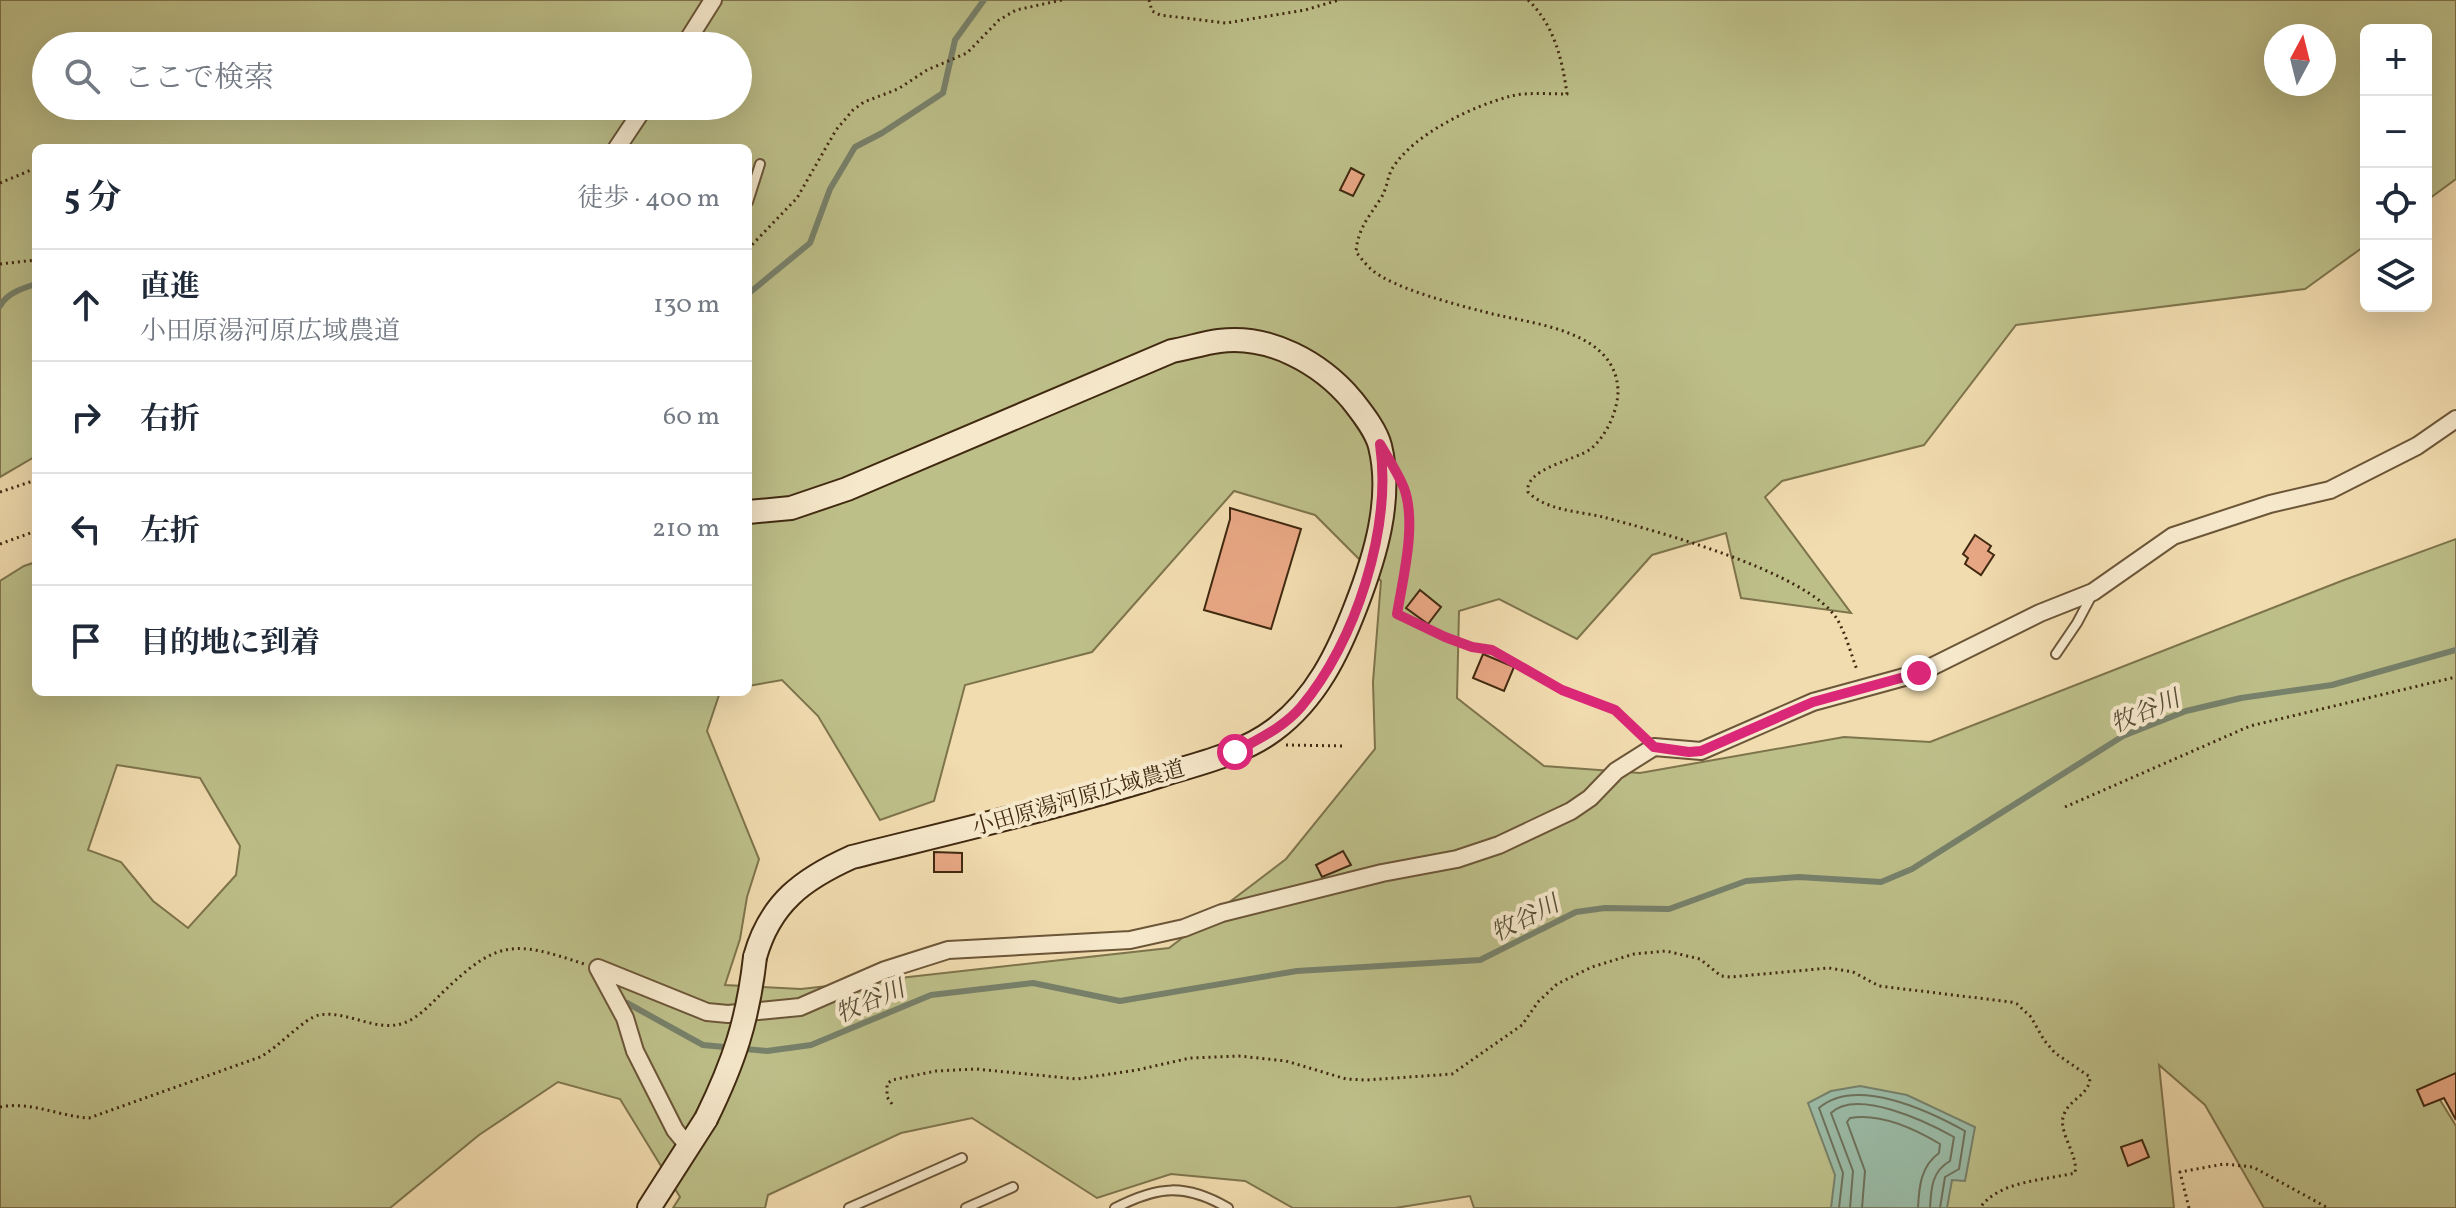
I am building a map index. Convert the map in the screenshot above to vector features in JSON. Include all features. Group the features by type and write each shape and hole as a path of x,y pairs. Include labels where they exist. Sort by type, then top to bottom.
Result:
{"street":[{"path":"693,32 713,0"},
{"path":"620,144 636,120"},
{"name":"小田原湯河原広域農道","path":"649,1208 706,1119 740,1043 755,957 769,920 782,903 801,885 852,857 1137,783 1235,752 1266,735 1299,709 1322,677 1343,639 1372,564 1384,469 1380,444 1363,414 1324,372 1298,355 1265,344 1222,340 1172,351 847,489 791,508 752,512"},
{"path":"598,968 707,1012 728,1014 800,1007 895,966 948,950 1110,942 1167,933 1222,913 1382,873 1457,859 1499,845 1571,811 1590,798 1622,766 1654,747 1701,751 1751,731 1793,709 1919,673 2040,613 2093,592 2173,536 2270,504 2330,490 2417,446 2456,419"},
{"path":"598,968 625,1018 635,1051 675,1130 689,1147"}],"lane":[{"path":"752,189 760,164"},
{"path":"2056,654 2093,592"},
{"path":"849,1208 962,1158"},
{"path":"966,1208 1013,1187"},
{"path":"1115,1208 1157,1190 1184,1190 1209,1197 1228,1208"}],"path":[{"path":"752,245 797,198 836,130 853,110 960,57 973,49 999,20 1016,10 1062,0"},
{"path":"1149,0 1152,11 1160,15 1226,23 1305,10 1339,0"},
{"path":"1528,0 1544,15 1551,28 1567,94 1513,95 1437,127 1393,168 1382,196 1364,220 1357,237 1356,252 1374,272 1445,301 1567,331 1613,364 1618,391 1613,416 1603,433 1590,450 1530,480 1528,492 1554,507 1697,543 1778,576 1821,602 1836,617 1864,689"},
{"path":"0,183 32,170"},
{"path":"0,264 32,260"},
{"path":"0,492 32,481"},
{"path":"1405,490 1407,555 1397,614 1445,637 1472,647 1492,650 1562,690 1615,710 1654,747"},
{"path":"0,544 32,532"},
{"path":"2065,807 2250,726 2456,677"},
{"path":"1266,735 1277,745 1344,746"},
{"path":"0,1107 31,1106 89,1118 260,1057 274,1050 318,1015 335,1015 394,1026 415,1017 472,965 494,952 515,948 547,951 598,968"},
{"path":"892,1104 885,1091 892,1080 936,1071 976,1069 1035,1072 1077,1079 1190,1058 1239,1056 1286,1061 1346,1079 1452,1074 1522,1025 1538,1002 1557,984 1613,959 1666,951 1700,959 1721,976 1742,978 1829,968 1853,972 1879,986 2017,1004 2031,1017 2055,1053 2090,1077 2086,1089 2064,1112 2063,1123 2076,1166 2075,1173 2001,1190 1980,1208"},
{"path":"2189,1208 2180,1172 2238,1164 2253,1167 2328,1208"}],"green space":[{"path":"0,0 2456,0 2456,179 2432,197 2432,24 2360,24 2360,249 2305,289 2016,325 1924,445 1782,481 1765,497 1851,613 1741,598 1726,533 1652,555 1577,639 1499,599 1459,611 1457,698 1544,766 1640,773 1844,737 1930,742 2456,539 2456,1086 2440,1100 2456,1126 2456,1208 2264,1208 2205,1105 2159,1065 2174,1208 1474,1208 1470,1196 1395,1208 1293,1208 1245,1181 1171,1174 1097,1198 972,1118 901,1133 768,1195 765,1208 673,1208 680,1197 620,1099 558,1082 479,1135 390,1208 0,1208 0,581 24,566 32,563 32,696 719,696 707,731 759,859 747,897 740,939 725,985 801,989 1169,948 1286,859 1375,749 1373,682 1381,581 1315,515 1234,491 1092,652 965,685 934,801 880,820 818,716 782,680 752,685 752,144 32,144 32,458 0,477","holes":["117,765 200,778 240,846 236,875 188,928 153,901 121,862 88,850"]}],"water":[{"path":"1860,1086 1907,1095 1975,1127 1965,1181 1952,1180 1947,1208 1831,1208 1835,1175 1808,1103 1831,1091"}],"building":[{"path":"1351,168 1364,175 1353,196 1340,190"},
{"path":"1230,508 1301,529 1271,629 1204,610 1230,519"},
{"path":"1975,535 1991,546 1988,551 1994,555 1981,575 1965,564 1968,558 1963,554"},
{"path":"1420,590 1441,607 1428,624 1406,608"},
{"path":"1483,654 1514,667 1504,691 1473,678"},
{"path":"1343,851 1351,865 1322,877 1316,865"},
{"path":"934,852 962,853 962,872 934,872"},
{"path":"2456,1073 2456,1120 2444,1098 2424,1106 2417,1090"},
{"path":"2142,1140 2149,1157 2128,1166 2121,1147"}],"waterway":[{"path":"752,291 810,243 830,189 855,147 943,93 955,40 984,0"},
{"path":"0,306 11,294 32,285"},
{"name":"牧谷川","path":"627,1003 703,1045 767,1051 811,1045 931,995 1033,983 1120,1001 1297,971 1480,960 1576,912 1605,908 1669,909 1746,881 1799,877 1881,882 1912,869 2123,736 2186,711 2241,698 2332,685 2456,650"}],"route":[{"path":"1235,752 1273,731 1299,709 1322,677 1343,639 1372,564 1379,528 1384,469 1380,444 1405,490 1408,517 1407,555 1397,614 1445,637 1472,647 1492,650 1562,690 1615,710 1654,747 1701,751 1751,731 1793,709 1919,673"}]}
